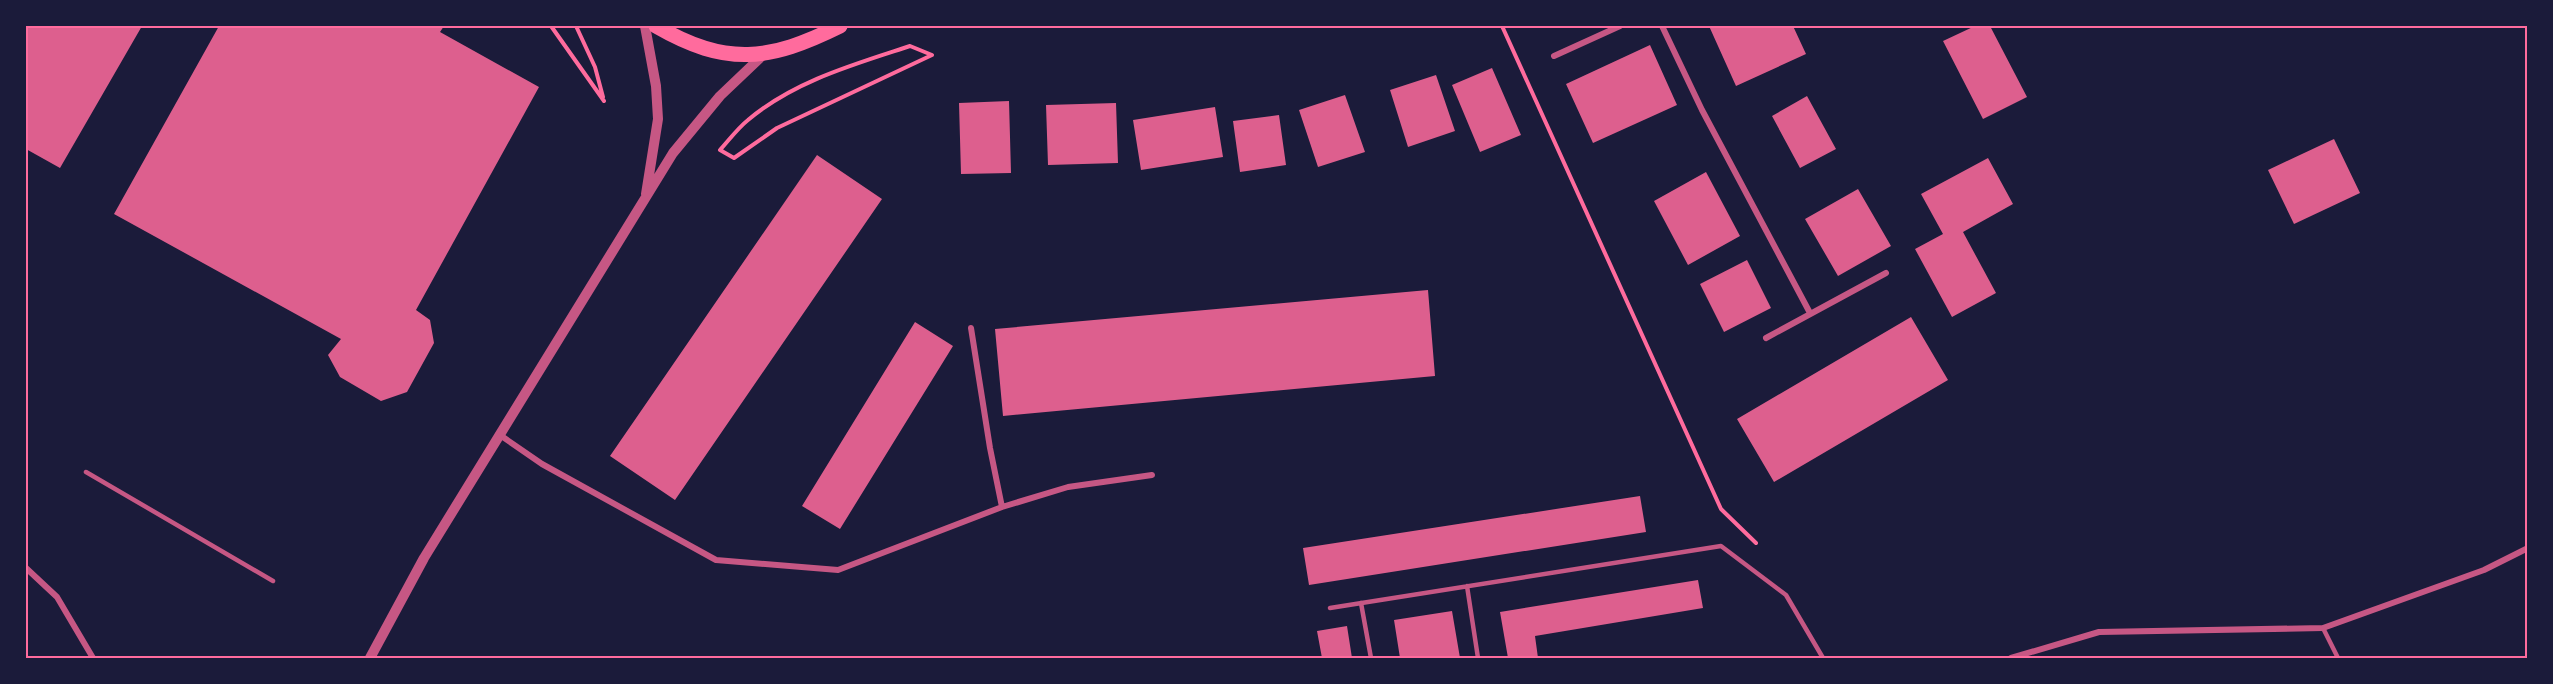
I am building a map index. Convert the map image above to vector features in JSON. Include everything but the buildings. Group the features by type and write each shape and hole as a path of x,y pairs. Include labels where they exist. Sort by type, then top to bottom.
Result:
{"main road":[{"path":"656,26 684,41 722,54 764,54 804,44 840,26"}],"street":[{"path":"644,203 658,119 656,86 645,26"},
{"path":"1554,56 1620,26"},
{"path":"1662,26 1702,110 1810,313"},
{"path":"370,658 424,558 673,153 720,96 764,54"},
{"path":"1766,338 1886,273"},
{"path":"970,328 1002,507"},
{"path":"500,435 542,464 716,560 838,570 1002,507 1068,487 1152,475"},
{"path":"2010,658 2099,632 2323,628 2484,570 2528,548"},
{"path":"26,568 57,597 93,658"}],"lane":[{"path":"86,472 273,581"},
{"path":"1330,608 1721,546 1786,595 1823,658"},
{"path":"1467,586 1478,658"},
{"path":"1361,603 1371,658"},
{"path":"2323,628 2338,658"}],"path":[{"path":"551,26 604,101 595,67 576,26"},
{"path":"1502,26 1721,509 1764,550"},
{"path":"910,46 932,55 777,128 734,158 720,150 747,121 770,104 849,66 910,46"}]}
